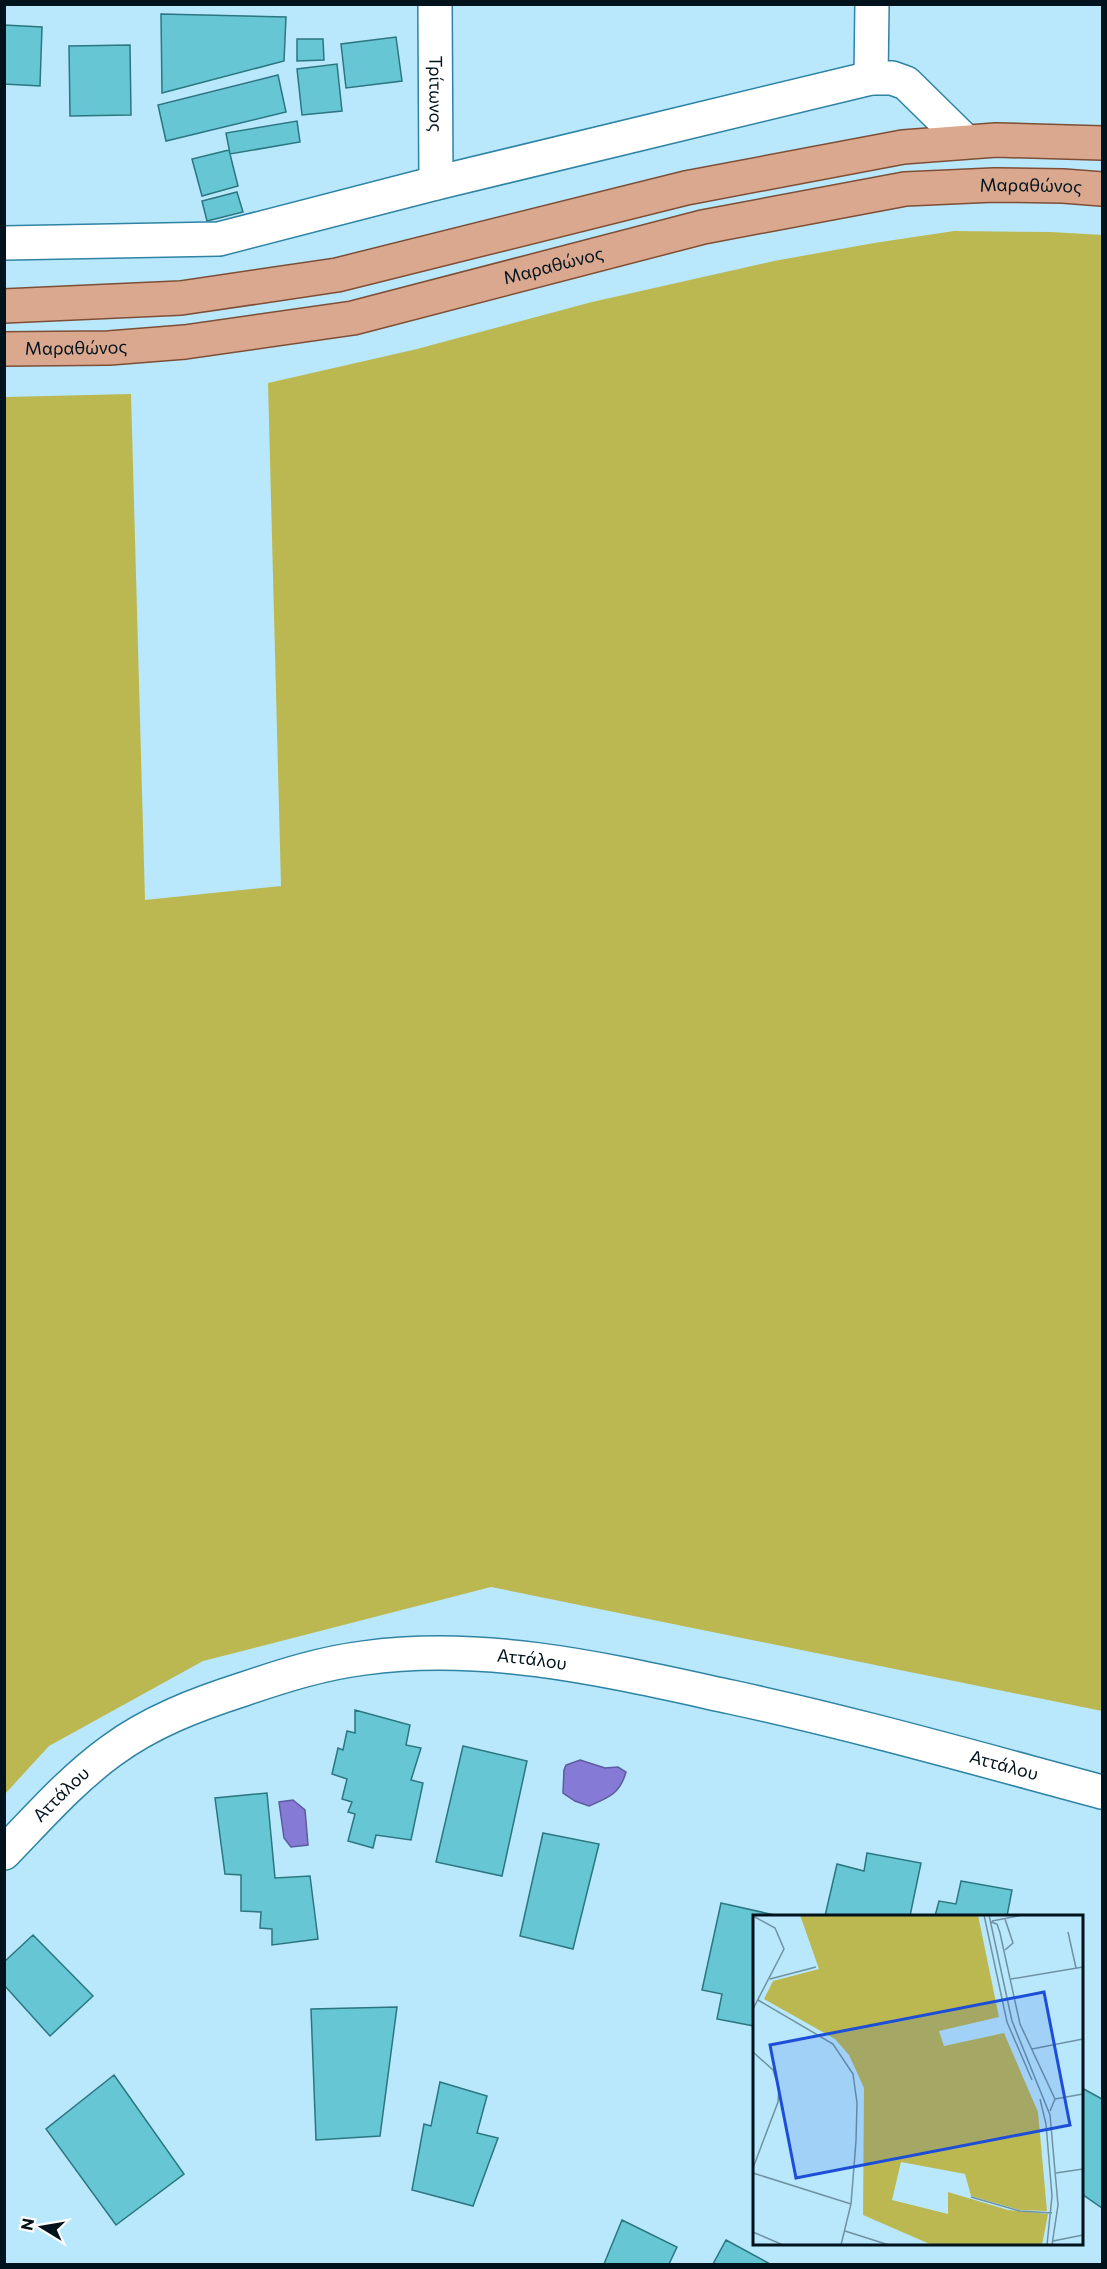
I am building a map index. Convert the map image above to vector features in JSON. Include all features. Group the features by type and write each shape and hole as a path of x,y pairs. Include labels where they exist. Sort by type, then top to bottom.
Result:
{"main road":[{"path":"4,306 181,298 337,275 686,188 903,147 965,141 1102,143"},
{"name":"Μαραθώνος","path":"4,350 109,348 185,342 353,318 704,227 905,189 994,185 1102,189"}],"street":[{"name":"Τρίτωνος","path":"435,4 435,183"},
{"path":"871,78 872,4"},
{"path":"4,243 219,239 435,183 871,78 892,78 906,83 965,141"},
{"name":"Αττάλου","path":"4,1853 60,1795 111,1750 173,1716 219,1696 292,1674 364,1658 412,1655 500,1656 600,1668 775,1707 1102,1792"}],"shaded area":[{"path":"954,231 1102,235 1102,1711 491,1587 203,1661 49,1746 5,1794 5,397 131,394 145,900 281,886 268,383 417,349 592,302 774,261"},
{"path":"580,1760 605,1768 618,1767 626,1772 617,1790 607,1798 589,1806 563,1793 566,1765"},
{"path":"293,1800 305,1810 308,1845 291,1847 284,1838 279,1802"}],"building":[{"path":"161,14 286,17 284,61 162,93"},
{"path":"4,25 42,27 40,86 4,84"},
{"path":"396,37 402,81 346,88 341,44"},
{"path":"297,39 323,39 324,60 297,61"},
{"path":"130,45 131,115 70,116 69,46"},
{"path":"337,64 342,111 302,115 297,69"},
{"path":"278,75 286,112 166,141 158,105"},
{"path":"297,121 300,142 230,154 226,133"},
{"path":"229,150 238,186 202,196 192,159"},
{"path":"237,192 243,212 207,221 202,201"},
{"path":"355,1710 410,1725 406,1745 421,1748 411,1780 423,1783 411,1840 376,1835 373,1848 348,1841 355,1814 348,1812 352,1802 342,1799 347,1779 332,1774 338,1748 343,1750 347,1731 355,1733"},
{"path":"463,1746 527,1761 502,1876 436,1862"},
{"path":"267,1793 275,1878 310,1876 318,1939 272,1945 272,1929 260,1928 261,1912 241,1911 241,1875 225,1874 215,1798"},
{"path":"543,1833 599,1844 573,1949 520,1936"},
{"path":"867,1853 921,1863 910,1915 825,1915 837,1864 864,1871"},
{"path":"961,1881 1012,1890 1007,1915 935,1915 939,1901 956,1904"},
{"path":"721,1903 775,1915 753,1915 753,2026 717,2019 722,1994 702,1990"},
{"path":"33,1935 93,1996 50,2036 4,1985 4,1962"},
{"path":"397,2007 380,2136 316,2140 311,2009"},
{"path":"114,2075 184,2174 116,2225 46,2129"},
{"path":"440,2082 487,2096 477,2133 498,2138 473,2206 412,2190 424,2124 431,2126"},
{"path":"1083,2089 1102,2099 1102,2208 1083,2195"},
{"path":"622,2220 677,2247 669,2264 604,2264"},
{"path":"726,2240 770,2264 713,2264"}]}
